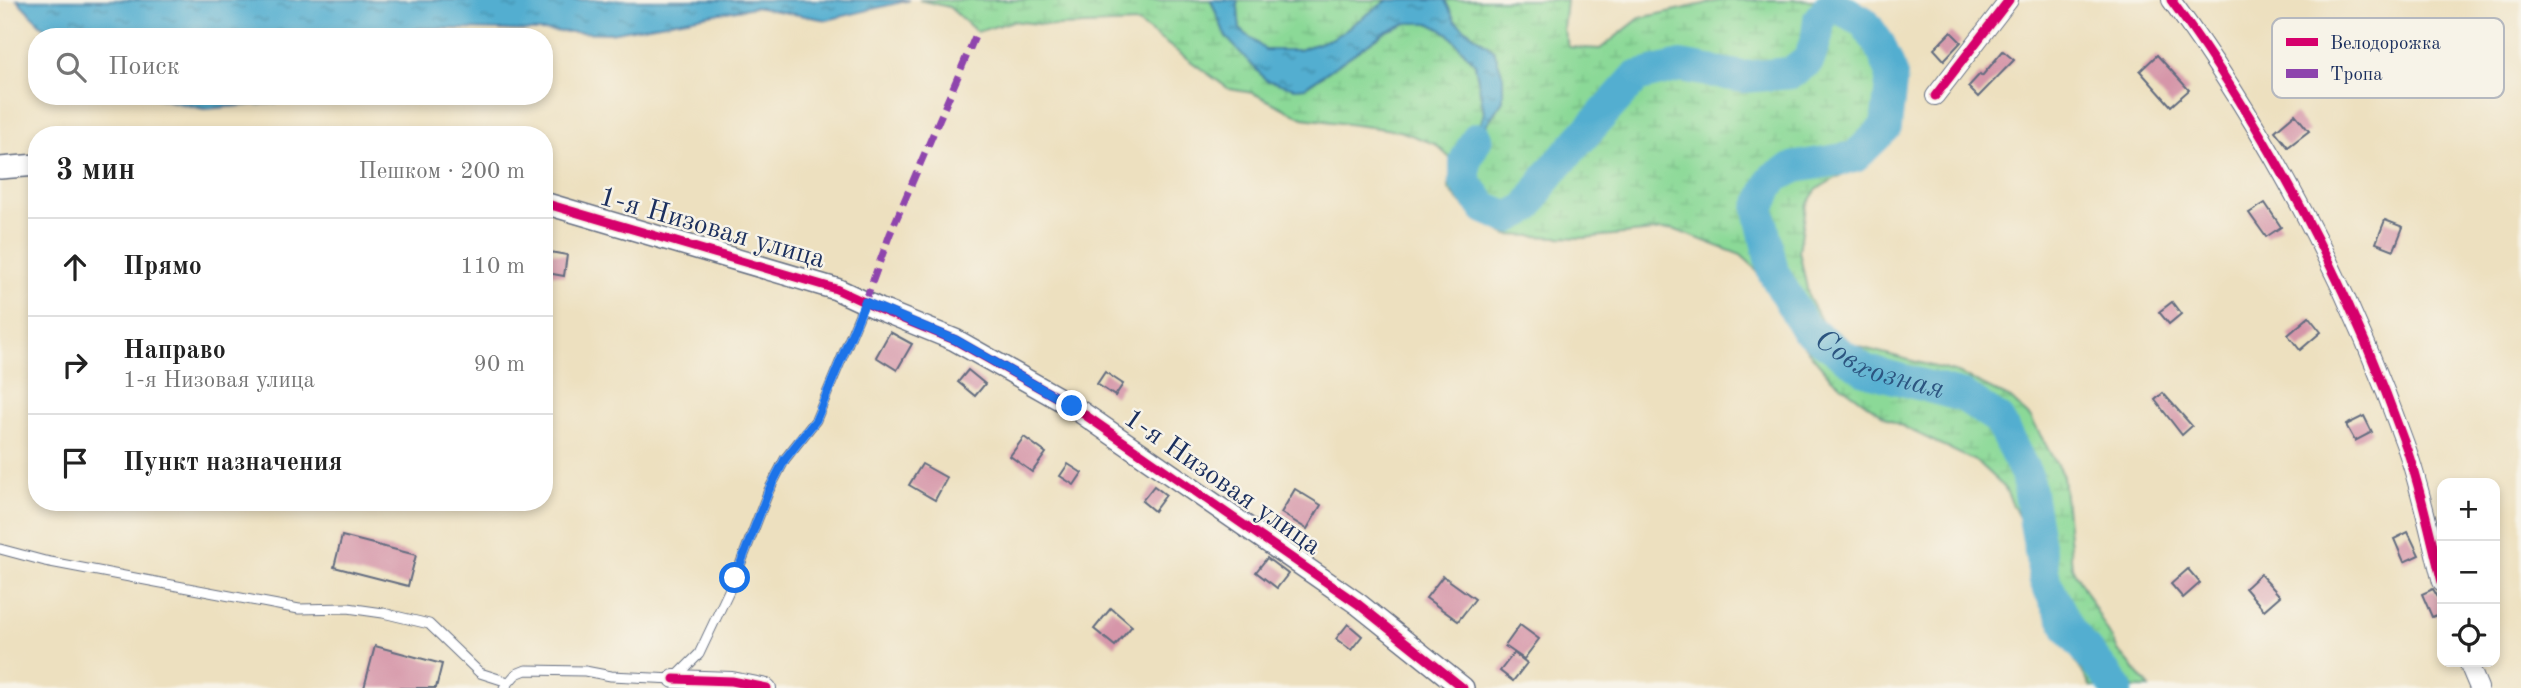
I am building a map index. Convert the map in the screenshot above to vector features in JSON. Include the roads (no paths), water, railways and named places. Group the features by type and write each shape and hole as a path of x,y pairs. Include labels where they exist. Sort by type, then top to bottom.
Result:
{"street":[{"path":"1935,96 2009,0"},
{"path":"2171,0 2222,72 2291,190 2345,295 2406,446 2437,563"},
{"path":"0,168 28,166"},
{"name":"1-я Низовая улица","path":"553,206 836,289 956,340 1072,406 1358,604 1463,688"},
{"path":"2470,667 2479,688"},
{"path":"674,679 732,681 767,688"}],"lane":[{"path":"0,549 72,567 285,607 359,610 429,624 480,673 506,685 516,674 526,670 585,671 611,676 674,679 699,653 735,578 769,490 785,459 816,420 865,302"}],"water":[{"path":"17,0 910,0 827,20 754,7 610,33 553,32 553,28 44,28"},
{"path":"1211,0 1237,0 1240,29 1265,50 1299,50 1333,38 1388,0 1445,0 1455,21 1494,50 1503,76 1503,100 1477,138 1484,112 1475,64 1448,33 1429,23 1407,23 1387,31 1305,87 1295,88 1266,80 1226,37"},
{"path":"186,105 252,105 204,109"}],"waterway":[{"name":"Совхозная","path":"1477,138 1465,161 1465,182 1485,208 1508,218 1527,208 1550,173 1636,77 1680,66 1743,77 1791,73 1809,60 1819,19 1827,9 1839,8 1864,22 1880,45 1892,74 1886,127 1855,157 1796,167 1773,178 1759,209 1773,272 1805,328 1865,370 1963,396 1998,419 2027,476 2045,581 2069,629 2117,688"}]}
